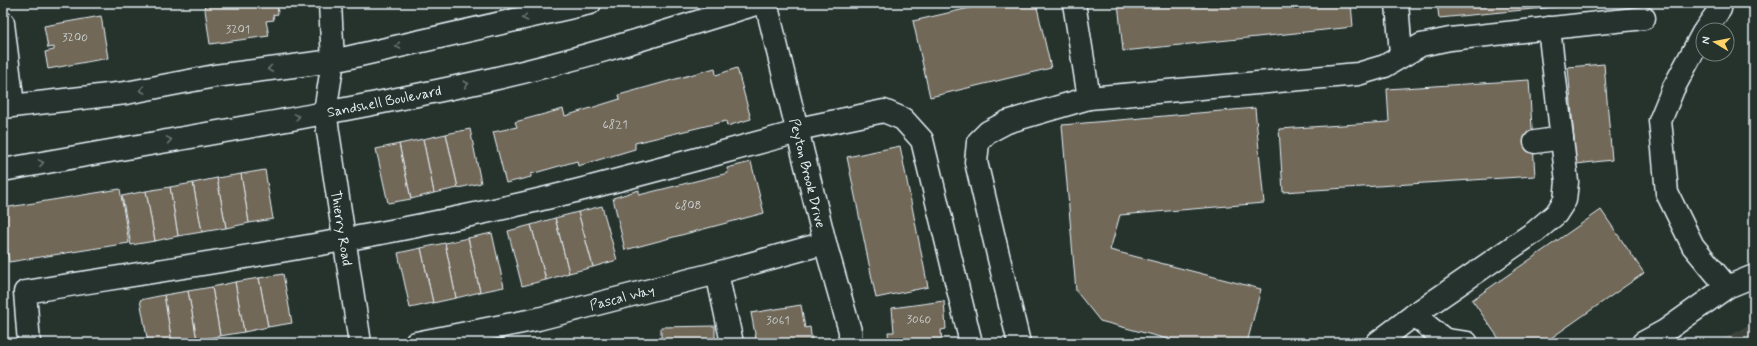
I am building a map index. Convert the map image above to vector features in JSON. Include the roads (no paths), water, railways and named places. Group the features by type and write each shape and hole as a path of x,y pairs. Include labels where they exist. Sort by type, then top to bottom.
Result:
{"street":[{"name":"Thierry Road","path":"330,3 333,61 325,112 360,343"},
{"path":"3,23 8,106 126,93 215,76 333,61 590,3"},
{"name":"Sandshell Boulevard","path":"3,170 325,112 502,77 586,55 759,3"},
{"name":"Peyton Brook Drive","path":"766,3 825,243 850,331 850,343"},
{"path":"1074,3 1089,98"},
{"path":"1397,3 1401,55"},
{"path":"1711,22 1720,9 1721,3"},
{"path":"1019,343 976,162 978,142 988,132 1007,122 1089,98 1358,74 1386,66 1401,55 1421,45 1450,39 1644,18"},
{"path":"1377,343 1414,315 1536,231 1556,214 1565,200 1567,182 1549,28"},
{"path":"1695,49 1674,89 1660,121 1668,193 1693,246 1727,288"},
{"path":"29,343 25,292 344,240 465,216 580,189 798,131 884,111 903,119 922,140 970,343"},
{"path":"1535,142 1562,138"},
{"name":"Pascal Way","path":"416,343 538,319 717,273 825,243"},
{"path":"717,273 732,343"},
{"path":"1642,343 1669,337 1727,288 1754,276"},
{"path":"1414,315 1445,341 1467,343"}]}
